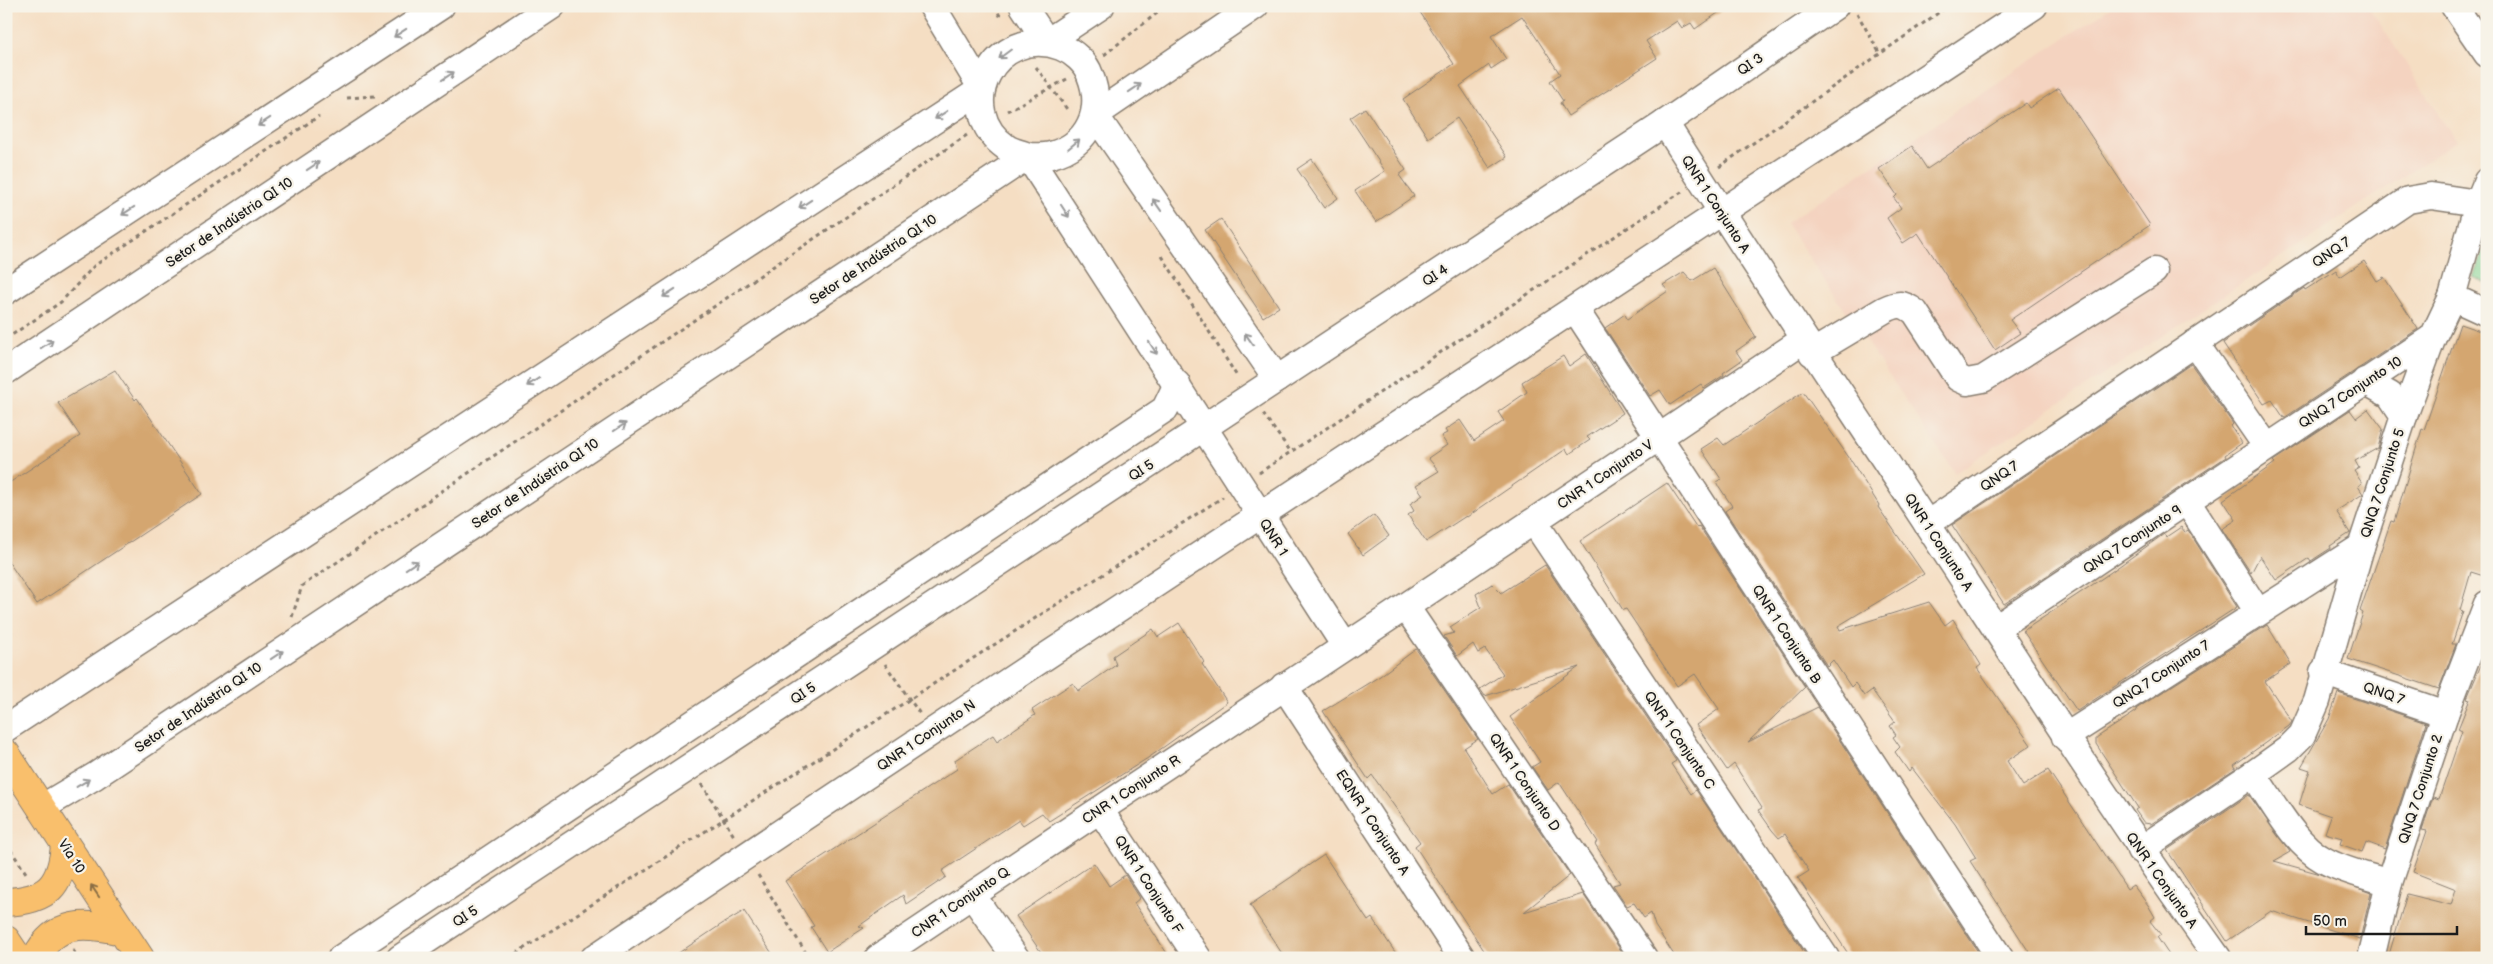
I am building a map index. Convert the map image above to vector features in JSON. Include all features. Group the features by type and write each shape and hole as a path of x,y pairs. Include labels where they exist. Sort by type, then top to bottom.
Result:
{"main road":[{"name":"Via 10","path":"6,754 140,958"},
{"path":"6,902 40,896 54,885 62,869 65,846"},
{"path":"36,958 49,938 71,926 93,924 122,931"},
{"path":"6,940 18,958"}],"street":[{"path":"6,291 441,6"},
{"name":"Setor de Indústria QI 10","path":"6,371 552,6"},
{"path":"932,6 982,89"},
{"path":"1023,6 1047,42"},
{"path":"1047,42 1100,6"},
{"path":"1095,115 1255,6"},
{"name":"QI 3","path":"1665,123 1801,15 1835,6"},
{"name":"QNR 1 Conjunto N","path":"594,958 1260,514 1722,213 2034,6"},
{"path":"2454,6 2487,54"},
{"path":"1047,42 1070,50 1088,68 1096,90 1095,115 1085,134 1069,148 1050,156 1028,156 1008,148 992,134 982,114 982,89 990,68 1005,52 1025,43 1047,42"},
{"path":"6,728 982,89"},
{"path":"1095,115 1277,379"},
{"name":"QNR 1 Conjunto A","path":"1665,123 1808,347 1996,628 2065,737 2140,850 2218,958"},
{"name":"QI 4","path":"1205,427 1665,123"},
{"name":"Setor de Indústria QI 10","path":"41,808 95,776 1028,156"},
{"name":"QNR 1","path":"1028,156 1345,646"},
{"name":"QNQ 7","path":"1927,524 2408,200 2418,197 2482,192 2452,297"},
{"name":"CNR 1 Conjunto V","path":"1406,607 1534,523 1658,438 1808,347 1895,304 1905,304 1915,312 1958,378 1968,382 1983,379 2154,271"},
{"path":"2452,297 2487,313"},
{"name":"QNQ 7 Conjunto 5","path":"2140,850 2254,774 2288,749 2302,735 2317,701 2323,672 2360,546 2404,416 2452,297"},
{"name":"QNR 1 Conjunto B","path":"1575,308 1658,438 2000,958"},
{"name":"QNQ 7 Conjunto 10","path":"2267,447 2434,338"},
{"path":"2195,343 2267,447"},
{"path":"2366,381 2390,395 2404,416"},
{"path":"341,958 1165,410 1177,384"},
{"name":"QI 5","path":"400,958 1205,427"},
{"name":"QNQ 7 Conjunto 9","path":"1996,628 2188,502 2267,447"},
{"path":"2188,502 2258,612"},
{"name":"QNR 1 Conjunto C","path":"1534,523 1826,958"},
{"name":"QNQ 7 Conjunto 7","path":"2065,737 2360,546"},
{"path":"1284,686 1406,607"},
{"name":"QNR 1 Conjunto D","path":"1406,607 1644,958"},
{"name":"QNQ 7 Conjunto 2","path":"2371,958 2389,882 2444,714 2485,618"},
{"name":"QNQ 7","path":"2323,672 2444,714"},
{"name":"CNR 1 Conjunto R","path":"1017,863 1244,715 1284,686"},
{"name":"EQNR 1 Conjunto A","path":"1284,686 1462,958"},
{"path":"2254,774 2302,843 2314,854 2325,861 2389,882"},
{"name":"QNR 1 Conjunto F","path":"1100,810 1198,958"},
{"name":"CNR 1 Conjunto Q","path":"878,958 1017,863"},
{"path":"972,895 1016,958"}],"path":[{"path":"282,652 302,586 986,122 1088,68 1166,6"},
{"path":"1852,6 1880,54"},
{"path":"341,102 349,96 383,96"},
{"path":"6,339 61,302 94,266 324,112"},
{"path":"872,646 932,731"},
{"path":"692,767 809,958"}],"shaded area":[{"path":"2113,6 2368,6 2457,141 1955,473 1786,223"}],"green space":[{"path":"2487,244 2487,283 2473,277"}],"building":[{"path":"1416,6 1728,6 1695,29 1691,23 1682,28 1677,21 1646,41 1657,58 1568,116 1560,103 1563,101 1550,81 1560,74 1522,16 1491,36 1506,59 1491,69 1489,65 1460,86 1507,157 1490,168 1457,118 1428,138 1403,99 1454,64"},
{"path":"2059,88 2150,225 2010,320 2020,333 1995,350 1918,233 1903,243 1887,218 1901,208 1894,198 1897,195 1879,169 1912,146 1927,169 2026,103 2029,108"},
{"path":"1365,108 1406,170 1399,175 1414,196 1376,222 1355,191 1385,171 1350,118"},
{"path":"1312,159 1338,198 1324,208 1297,169"},
{"path":"1221,219 1279,307 1263,317 1205,230"},
{"path":"2364,261 2377,281 2384,277 2418,329 2284,418 2272,400 2264,404 2223,343 2304,288 2305,290 2336,270 2340,277"},
{"path":"1713,268 1756,337 1736,351 1742,360 1723,373 1724,375 1704,388 1701,384 1670,405 1660,390 1650,396 1605,328 1625,314 1627,319 1668,291 1663,285 1684,272 1692,281"},
{"path":"2460,324 2483,332 2481,338 2487,340 2487,577 2471,572 2460,610 2463,611 2452,644 2456,644 2439,689 2348,659 2363,613 2360,611 2391,521 2394,522 2422,429 2424,430"},
{"path":"1586,354 1623,413 1587,437 1590,440 1569,454 1566,449 1467,517 1426,542 1408,515 1414,511 1410,504 1423,495 1416,485 1439,471 1428,458 1447,445 1441,436 1447,433 1445,430 1460,420 1474,441 1504,421 1498,412 1527,392 1522,382 1563,356 1569,366"},
{"path":"2191,364 2233,424 2231,426 2242,443 2225,455 2226,457 2004,604 1952,525"},
{"path":"115,370 135,400 137,398 202,494 37,604 6,558 6,485 80,436 58,403"},
{"path":"1803,392 1850,459 1879,505 1878,507 1924,574 1838,626 1840,630 1929,602 1945,625 1953,619 1981,665 1977,668 2031,745 2007,761 2023,786 2048,770 2127,889 2133,885 2148,905 2155,917 2150,921 2161,935 2157,937 2171,958 2033,958 1970,861 1976,858 1955,824 1912,768 1909,772 1895,752 1900,747 1893,737 1896,735 1890,726 1895,722 1872,690 1864,696 1855,683 1851,687 1833,660 1827,666 1725,511 1732,506 1716,482 1721,479 1701,449 1718,438 1724,445"},
{"path":"2368,409 2383,429 2378,448 2355,461 2359,468 2354,471 2362,483 2358,486 2363,494 2336,511 2350,533 2311,561 2309,558 2276,580 2260,556 2251,573 2222,529 2236,520 2223,500 2275,463 2273,461 2350,410 2356,418"},
{"path":"1667,483 1697,528 1699,526 1805,687 1748,742 1818,707 1982,958 1851,958 1798,878 1809,871 1785,834 1779,838 1772,830 1758,810 1762,808 1734,764 1727,770 1696,725 1719,709 1695,674 1677,686 1626,609 1623,610 1580,541"},
{"path":"1374,515 1389,536 1363,555 1348,534"},
{"path":"2181,527 2185,532 2188,530 2237,607 2077,711 2023,631 2164,534 2166,537"},
{"path":"1545,565 1676,761 1671,764 1691,794 1696,790 1808,958 1676,958 1655,926 1651,913 1644,918 1634,903 1627,906 1613,885 1620,883 1595,844 1598,842 1559,782 1548,790 1532,767 1540,762 1510,717 1579,667 1485,696 1480,689 1503,674 1485,649 1478,653 1473,644 1457,656 1444,636 1454,633 1450,627 1481,607 1476,594 1492,584 1501,593"},
{"path":"1179,623 1204,662 1202,664 1227,702 1151,756 1049,821 1042,813 1023,825 1019,820 942,871 946,877 906,904 903,895 859,926 864,928 827,952 811,927 814,926 785,881 957,769 955,760 993,735 997,741 1035,715 1032,710 1073,683 1078,691 1116,665 1113,656 1153,629 1158,637"},
{"path":"2267,625 2291,664 2265,681 2292,722 2234,765 2236,768 2151,824 2144,823 2135,810 2138,808 2096,744 2096,738 2137,711 2136,709"},
{"path":"1416,649 1478,739 1464,748 1493,794 1508,784 1570,875 1524,912 1583,894 1626,958 1489,958 1415,846 1420,842 1372,775 1368,779 1323,711 1380,676"},
{"path":"2484,658 2487,658 2487,958 2388,958 2407,894 2451,905 2456,889 2413,872 2427,831 2422,830 2433,797 2439,799 2462,731 2458,729 2470,699 2467,698"},
{"path":"2338,693 2426,723 2385,849 2366,842 2362,852 2340,844 2342,838 2325,833 2331,816 2299,805 2310,770 2301,767 2329,719"},
{"path":"2249,795 2290,852 2274,861 2317,873 2371,893 2360,939 2271,911 2227,941 2167,850"},
{"path":"1324,855 1368,921 1372,918 1399,958 1285,958 1250,905"},
{"path":"1094,863 1109,886 1125,875 1140,898 1134,903 1170,958 1045,958 1016,916"},
{"path":"744,911 775,958 671,958 722,924"}]}
